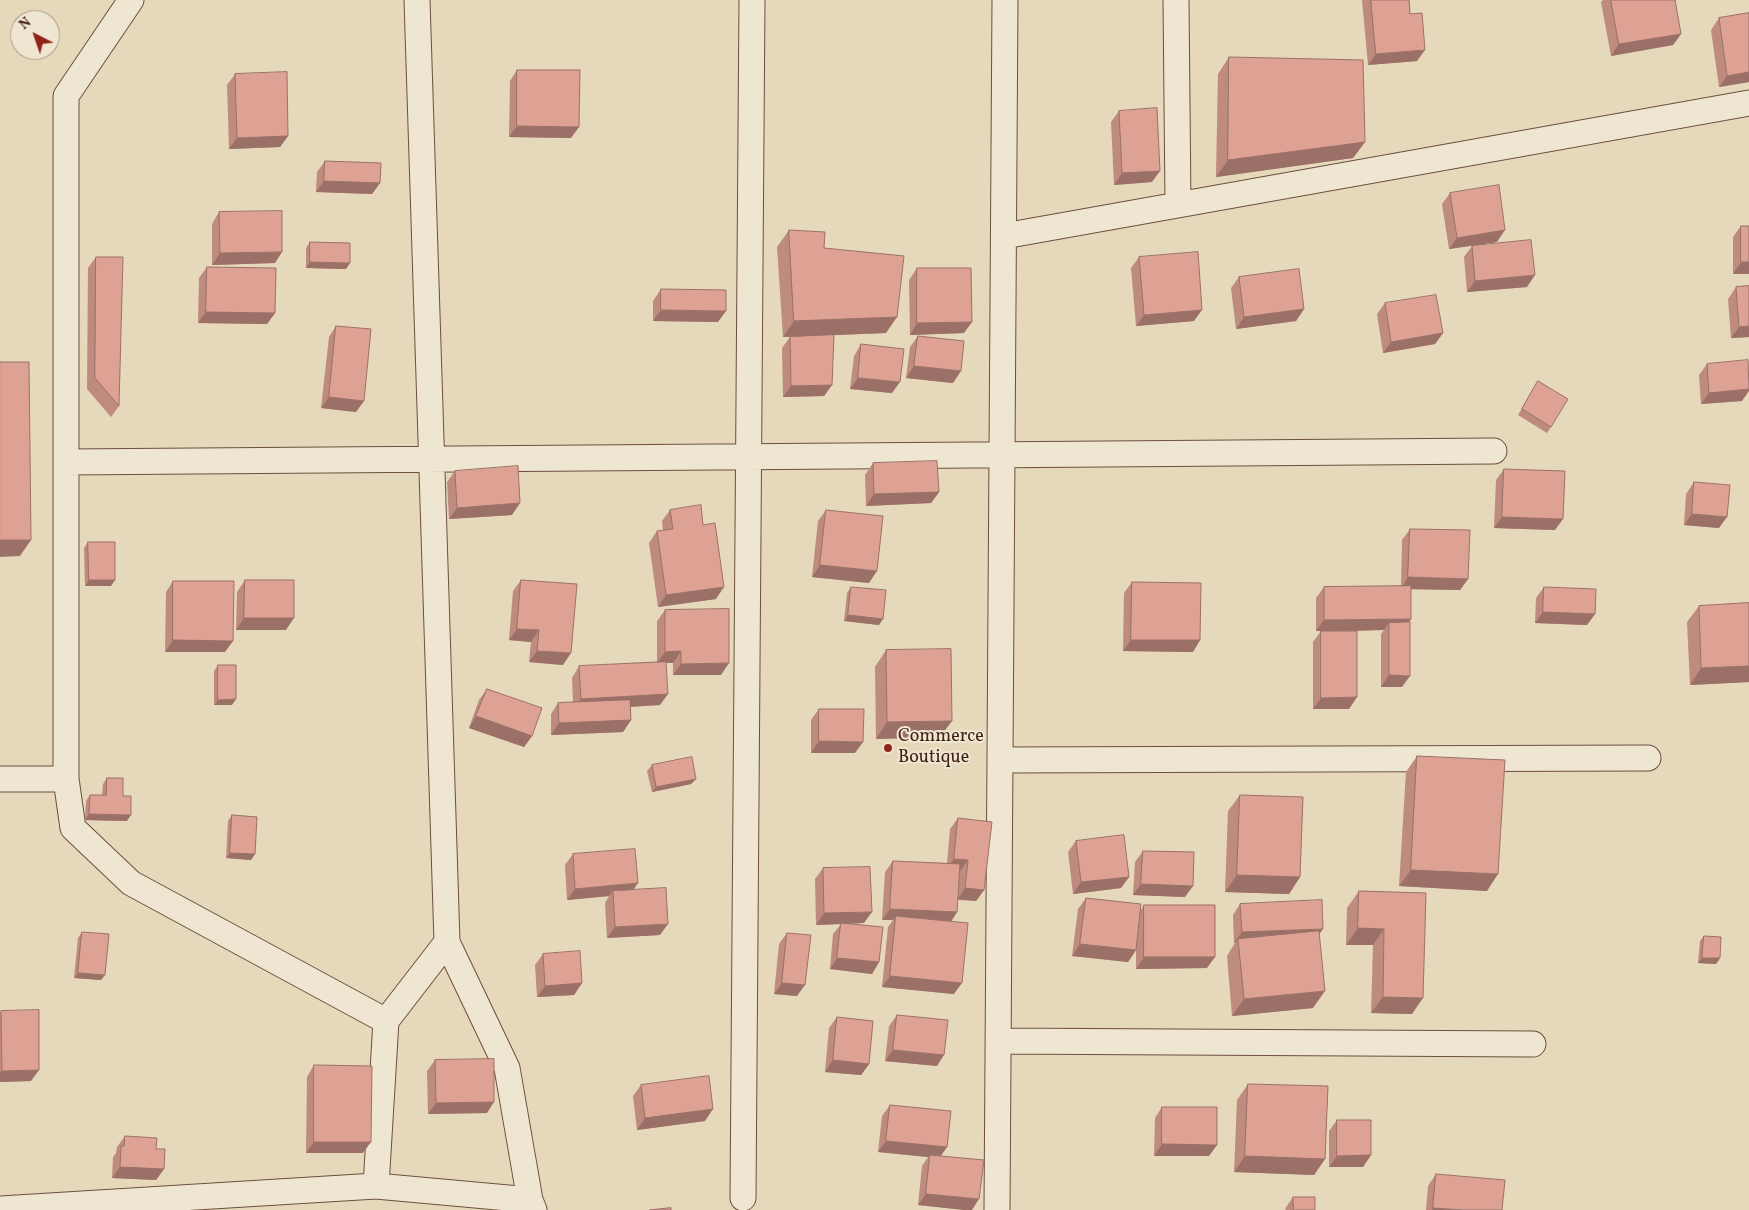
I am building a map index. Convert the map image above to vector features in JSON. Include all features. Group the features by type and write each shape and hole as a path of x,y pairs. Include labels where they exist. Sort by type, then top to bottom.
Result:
{"street":[{"path":"131,0 66,96 66,779 74,828 131,883 386,1021"},
{"path":"0,1209 376,1186 532,1205 507,1068 447,942 417,0"},
{"path":"744,1198 752,0"},
{"path":"997,1210 1006,0"},
{"path":"1176,0 1178,205"},
{"path":"1004,236 1749,103"},
{"path":"66,462 1494,451"},
{"path":"1000,760 1648,758"},
{"path":"0,779 66,779"},
{"path":"376,1186 386,1021 447,942"},
{"path":"998,1041 1533,1044"}],"building":[{"path":"1371,0 1409,0 1410,14 1422,13 1425,50 1376,54"},
{"path":"1611,0 1675,0 1681,34 1619,44"},
{"path":"1749,13 1749,72 1727,76 1719,18"},
{"path":"1229,57 1363,60 1365,142 1228,160"},
{"path":"517,70 580,70 579,127 517,126"},
{"path":"287,72 288,136 237,138 235,74"},
{"path":"1157,108 1160,171 1122,173 1119,111"},
{"path":"325,161 381,163 380,183 324,181"},
{"path":"1499,185 1505,230 1457,238 1450,193"},
{"path":"282,211 282,252 220,253 219,212"},
{"path":"1741,226 1749,226 1749,262 1741,262"},
{"path":"789,230 825,232 824,248 904,256 897,317 794,321"},
{"path":"1531,240 1535,275 1475,281 1472,246"},
{"path":"310,242 350,243 350,263 310,262"},
{"path":"1198,252 1202,310 1144,315 1139,257"},
{"path":"96,257 123,257 119,406 95,378"},
{"path":"207,267 276,268 275,313 206,312"},
{"path":"917,268 971,268 972,322 917,323"},
{"path":"1299,269 1304,309 1244,317 1239,277"},
{"path":"1749,286 1749,326 1739,327 1736,287"},
{"path":"661,289 726,290 726,311 661,310"},
{"path":"1436,295 1443,333 1391,342 1385,303"},
{"path":"336,326 371,329 364,401 329,397"},
{"path":"834,335 832,385 791,386 790,337"},
{"path":"918,336 964,341 961,371 914,366"},
{"path":"861,344 904,349 900,382 858,378"},
{"path":"1748,360 1749,389 1709,393 1707,364"},
{"path":"0,362 29,362 31,540 0,540"},
{"path":"1538,381 1568,399 1551,427 1522,409"},
{"path":"937,461 939,492 874,494 873,463"},
{"path":"518,466 520,503 457,508 455,471"},
{"path":"1504,469 1565,471 1563,519 1502,517"},
{"path":"1694,482 1730,485 1727,517 1692,514"},
{"path":"701,505 703,525 715,523 724,587 666,595 657,531 673,529 670,510"},
{"path":"826,510 883,516 877,571 820,565"},
{"path":"1410,529 1470,530 1468,579 1408,577"},
{"path":"88,542 115,542 115,580 89,580"},
{"path":"245,580 294,580 294,618 244,618"},
{"path":"521,580 577,584 571,653 537,651 539,630 517,629"},
{"path":"173,581 234,581 233,641 173,640"},
{"path":"1132,582 1201,583 1200,640 1131,640"},
{"path":"1411,586 1411,619 1324,620 1324,587"},
{"path":"851,587 886,590 883,619 848,615"},
{"path":"1544,587 1596,589 1595,614 1543,612"},
{"path":"1749,603 1749,666 1701,668 1699,606"},
{"path":"729,609 729,663 681,664 681,651 665,652 665,610"},
{"path":"1410,622 1410,676 1389,675 1389,623"},
{"path":"1321,631 1357,631 1357,697 1321,698"},
{"path":"951,649 952,721 887,722 886,650"},
{"path":"666,662 668,694 581,699 579,666"},
{"path":"218,665 236,665 236,699 218,700"},
{"path":"487,689 542,708 532,736 476,716"},
{"path":"630,700 631,720 559,723 558,703"},
{"path":"819,709 864,709 863,742 819,741"},
{"path":"1417,756 1505,760 1498,874 1411,870"},
{"path":"692,757 696,779 656,787 652,765"},
{"path":"107,778 123,778 123,796 131,796 131,815 89,814 90,795 106,795"},
{"path":"1240,795 1303,797 1300,877 1237,875"},
{"path":"232,815 257,817 255,854 230,853"},
{"path":"958,818 992,822 984,890 965,888 968,860 954,859"},
{"path":"1124,835 1129,877 1081,882 1076,841"},
{"path":"635,849 638,883 575,889 573,854"},
{"path":"1143,851 1194,852 1193,886 1141,884"},
{"path":"893,861 960,864 957,912 890,909"},
{"path":"870,867 872,912 824,913 823,868"},
{"path":"666,888 668,924 615,927 613,891"},
{"path":"1359,891 1426,893 1423,998 1383,997 1384,929 1358,928"},
{"path":"1086,898 1141,904 1136,950 1080,944"},
{"path":"1322,900 1323,929 1242,932 1240,904"},
{"path":"1144,905 1215,905 1215,957 1144,957"},
{"path":"896,916 968,923 962,983 890,976"},
{"path":"841,923 883,927 879,962 837,958"},
{"path":"1319,931 1325,991 1244,999 1238,939"},
{"path":"82,932 109,934 105,975 78,973"},
{"path":"787,933 811,935 805,985 782,983"},
{"path":"1704,936 1721,937 1720,958 1702,958"},
{"path":"580,951 582,983 545,986 543,954"},
{"path":"39,1010 39,1070 2,1071 1,1011"},
{"path":"897,1015 948,1020 944,1055 893,1050"},
{"path":"837,1017 873,1021 869,1064 833,1060"},
{"path":"494,1059 494,1102 436,1103 435,1060"},
{"path":"314,1065 372,1066 371,1142 314,1142"},
{"path":"709,1076 713,1109 645,1118 641,1085"},
{"path":"1248,1084 1328,1086 1325,1159 1245,1156"},
{"path":"890,1105 951,1111 947,1147 886,1141"},
{"path":"1162,1107 1217,1107 1217,1145 1162,1144"},
{"path":"1337,1120 1371,1120 1371,1155 1337,1156"},
{"path":"125,1136 157,1138 156,1149 165,1149 164,1169 120,1167 121,1146 124,1146"},
{"path":"930,1155 984,1160 979,1199 926,1194"},
{"path":"1436,1174 1505,1180 1502,1210 1433,1208"},
{"path":"1293,1197 1315,1197 1315,1210 1294,1210"},
{"path":"671,1208 671,1210 650,1210"}],"place":[{"name":"Commerce Boutique","path":"888,748"}]}
